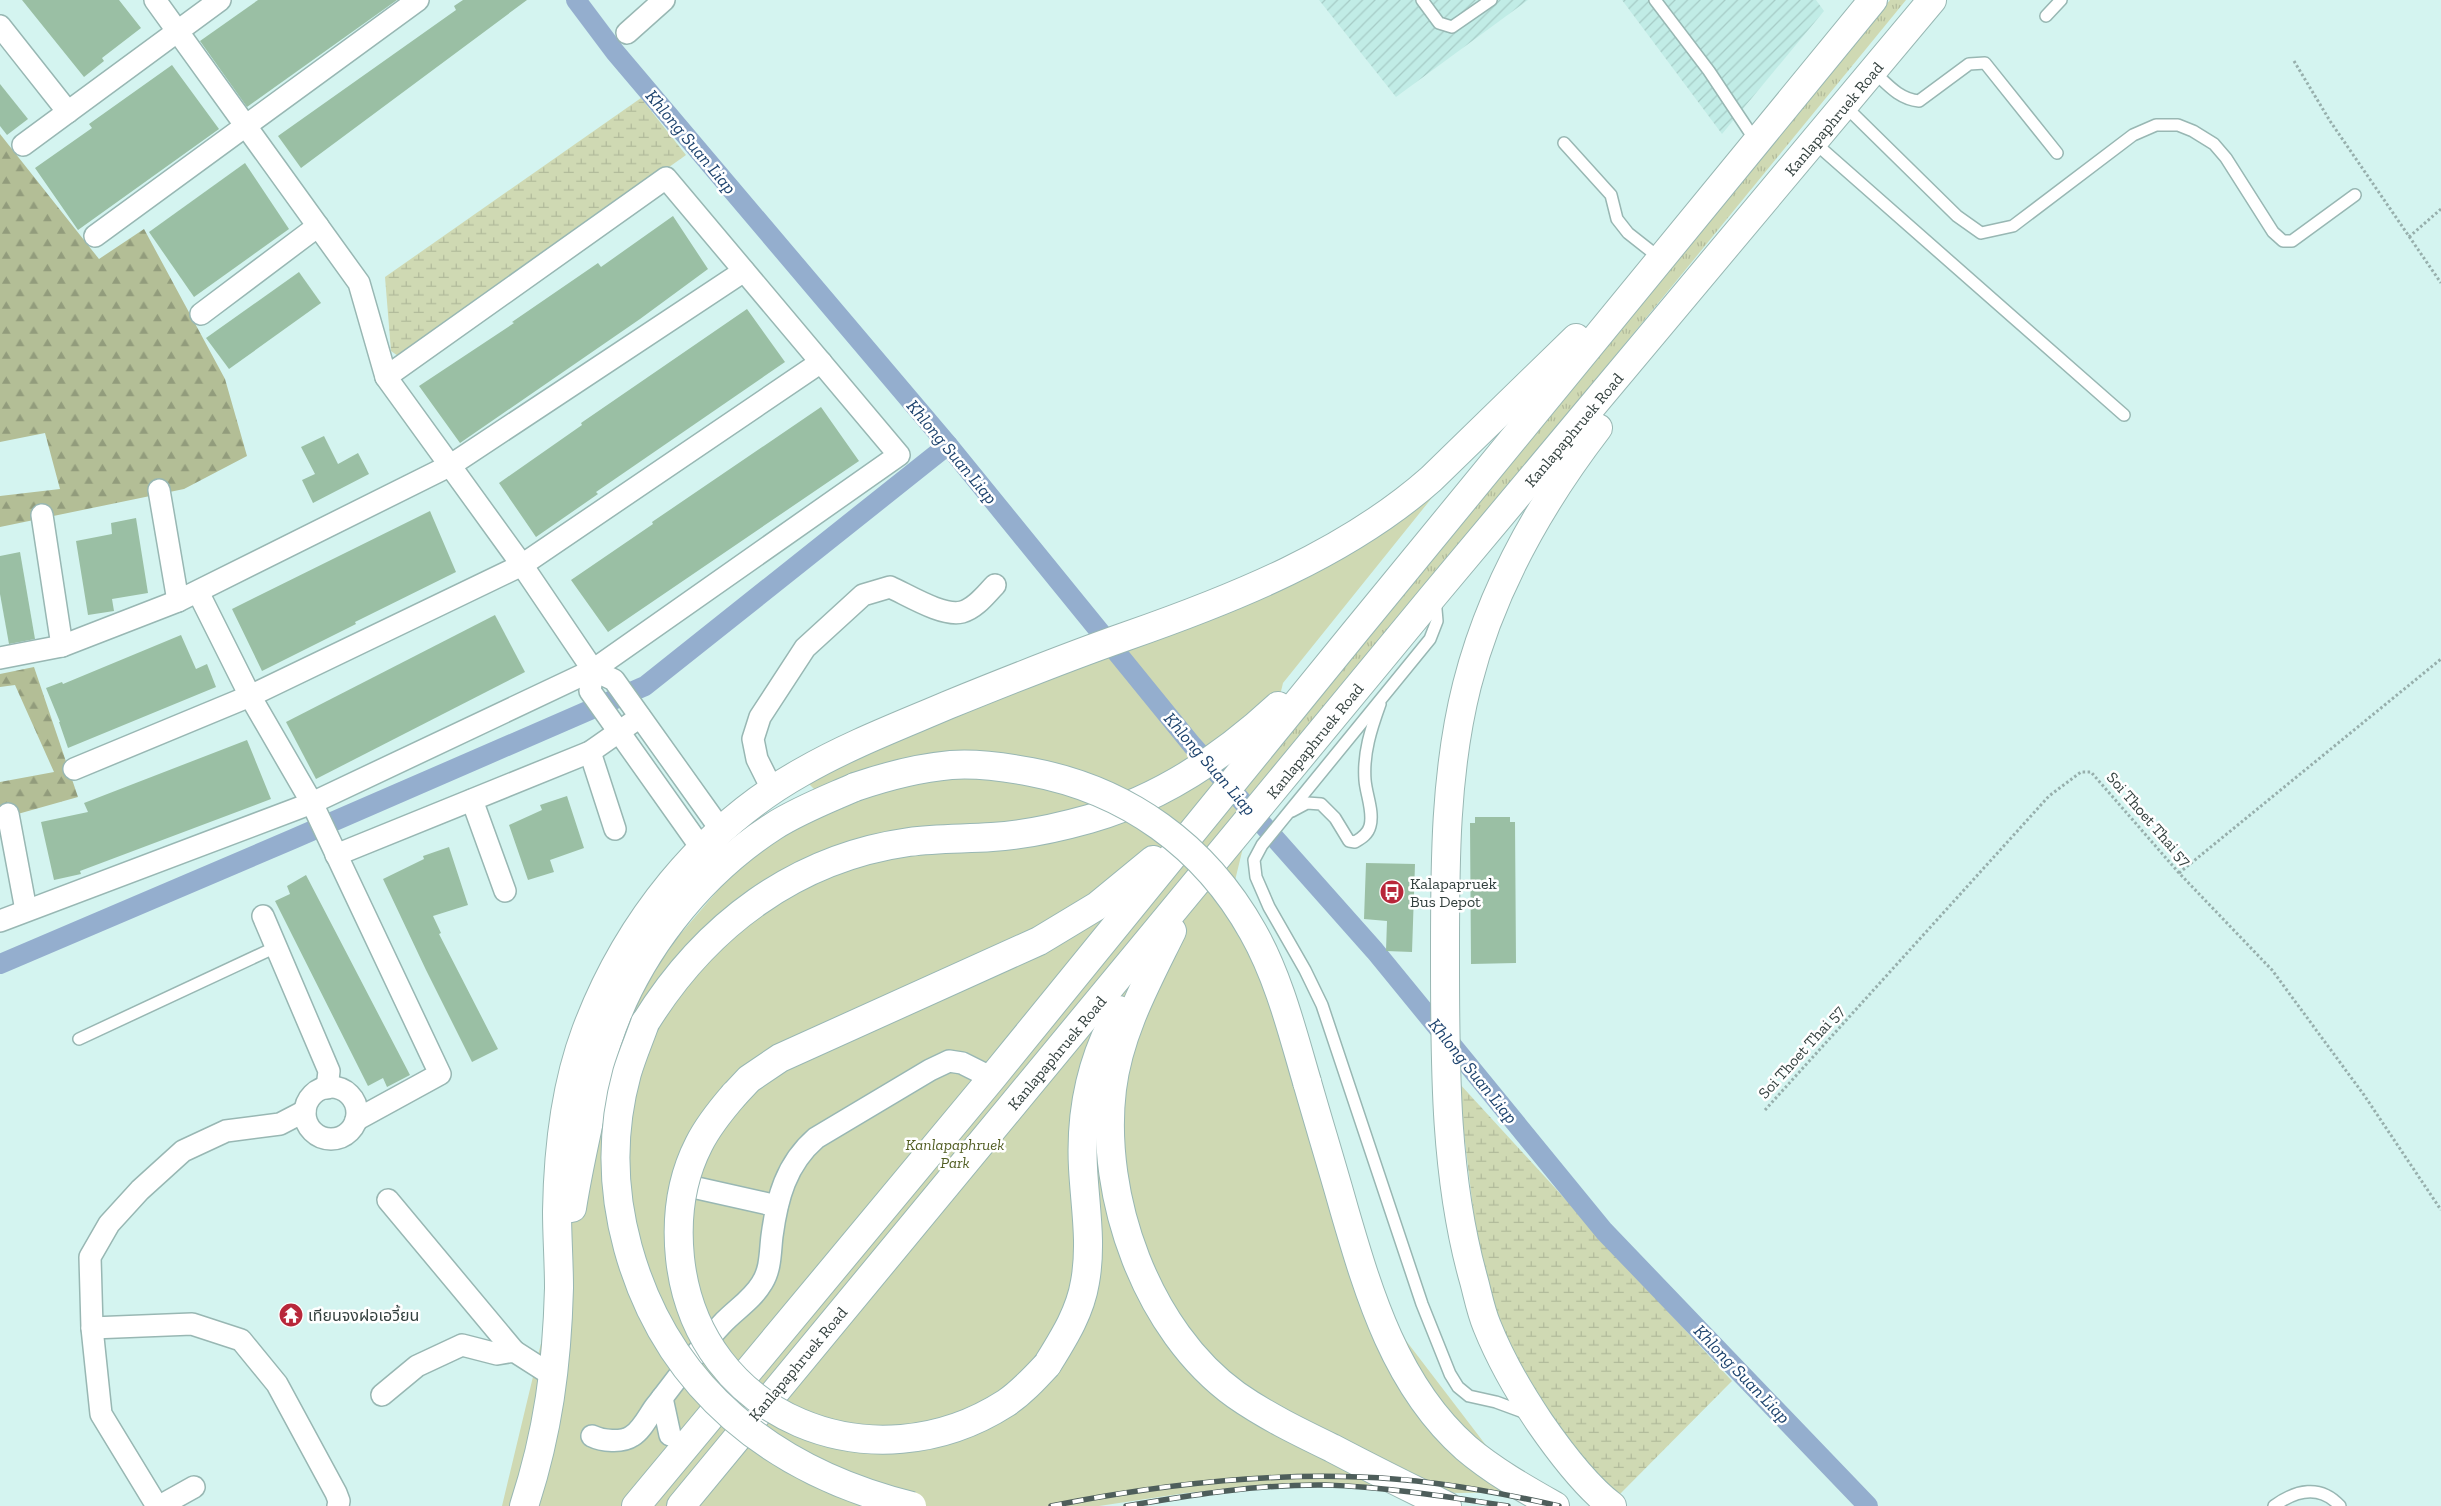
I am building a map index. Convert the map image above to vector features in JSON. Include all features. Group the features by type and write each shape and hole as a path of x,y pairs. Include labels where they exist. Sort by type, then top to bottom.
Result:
{"main road":[{"name":"Kanlapaphruek Road","path":"636,1506 992,1078 1873,0"},
{"name":"Kanlapaphruek Road","path":"681,1506 1191,891 1252,837 1275,809 1434,595 1815,143 1932,0"},
{"path":"1612,1506 1556,1446 1514,1384 1486,1324 1466,1254 1452,1167 1446,1057 1445,870 1452,772 1467,685 1500,592 1518,551 1556,485 1680,322 1767,200"},
{"path":"559,1289 557,1208 560,1165 570,1081 584,1035 600,997 625,949 663,894 721,830 799,774 856,744 971,696 1121,638 1184,616 1298,567 1367,527 1414,494 1661,259"},
{"path":"912,1506 847,1486 805,1466 767,1444 709,1396 669,1346 653,1318 641,1291 623,1229 615,1172 616,1135 623,1090 645,1023 684,967 716,934 744,910 783,885 825,864 869,849 911,842 993,837 1073,823 1149,796 1221,752 1263,719 1355,632"},
{"path":"524,1506 546,1427 553,1376 559,1289 577,1177 601,1065 615,1020 642,966 680,912 733,857 774,826 855,787 889,775 952,765 1016,769 1049,775 1108,795 1154,821 1190,849 1224,886 1254,934 1281,997 1362,1271 1386,1334 1414,1386 1432,1411 1466,1447 1486,1463 1555,1506"},
{"path":"1191,891 1115,1017 1093,1069 1083,1120 1082,1146 1088,1236 1085,1284 1071,1325 1047,1365 1022,1391 977,1419 935,1434 894,1441 855,1440 832,1435 794,1420 756,1397 723,1364 699,1325 685,1287 679,1250 679,1212 686,1178 703,1137 734,1095 750,1079 780,1058 1013,953 1070,923 1124,885 1210,809"},
{"path":"1191,891 1125,1033 1112,1089 1110,1115 1116,1187 1129,1241 1138,1265 1174,1328 1210,1373 1235,1394 1291,1428 1447,1506"}],"street":[{"path":"155,0 360,284 386,377 522,565 593,670 614,680 721,830"},
{"path":"24,145 220,0"},
{"path":"95,236 418,0"},
{"path":"627,33 664,0"},
{"path":"0,26 68,112"},
{"path":"0,921 26,910 319,819 593,670 899,455 666,178 386,377"},
{"path":"201,314 318,226"},
{"path":"0,658 62,646 178,601 451,465 744,271"},
{"path":"74,769 250,696 522,565 820,362"},
{"path":"158,490 178,601"},
{"path":"42,515 62,646"},
{"path":"773,791 757,760 753,739 760,717 806,648 863,595 890,587 942,612 962,612 977,604 995,585"},
{"path":"198,592 250,696 319,819 440,1074 356,1120 346,1134 330,1140 314,1134 308,1127 305,1110 312,1095 327,1088 336,1088 350,1096 355,1103 356,1120"},
{"path":"593,670 590,691 702,849"},
{"path":"336,855 590,752 614,725 636,711"},
{"path":"590,752 615,829"},
{"path":"472,800 505,891"},
{"path":"8,814 26,910"},
{"path":"263,916 330,1071 327,1088"},
{"path":"592,1436 600,1440 626,1440 632,1437 722,1324 747,1302 762,1283 769,1267 780,1191 794,1162 802,1151 816,1138 930,1070 949,1062 962,1063 992,1078"},
{"path":"194,1487 158,1506 101,1414 92,1328 90,1257 109,1224 140,1190 183,1151 226,1131 280,1124 305,1110"},
{"path":"697,1188 777,1206"},
{"path":"388,1200 514,1351 553,1376"},
{"path":"92,1328 192,1324 241,1340 277,1384 336,1493 339,1501 338,1506"},
{"path":"382,1395 417,1366 462,1345 497,1354 514,1351"},
{"path":"662,1398 670,1434"}],"lane":[{"path":"1422,0 1439,24 1452,27 1491,0"},
{"path":"1656,0 1709,71 1757,143"},
{"path":"2046,16 2061,0"},
{"path":"1873,71 1899,95 1907,99 1920,101 1968,64 1985,63 2057,153"},
{"path":"1845,106 1957,216 1982,233 2013,226 2134,135 2156,125 2178,125 2193,131 2214,144 2226,158 2272,232 2283,241 2292,241 2355,195"},
{"path":"1564,143 1610,195 1617,219 1628,233 1661,259"},
{"path":"1815,143 2124,415"},
{"path":"1275,809 1382,698 1433,634 1437,621 1434,595"},
{"path":"1275,809 1301,806 1314,802 1321,804 1328,810 1349,841 1355,842 1366,835 1371,825 1371,815 1364,764 1369,736 1382,698"},
{"path":"1275,809 1277,826 1252,837 1259,887 1322,1005 1422,1304 1450,1374 1458,1387 1469,1396 1512,1406 1537,1418"},
{"path":"79,1039 276,947"},
{"path":"2274,1506 2286,1497 2299,1492 2318,1492 2340,1506"}],"path":[{"path":"2294,61 2330,121 2441,283"},
{"path":"2409,236 2441,208"},
{"path":"2179,873 2441,659"},
{"name":"Soi Thoet Thai 57","path":"1765,1110 2019,827 2049,796 2081,772 2091,772 2179,873 2272,970 2364,1095 2441,1210"}],"shaded area":[{"path":"1319,0 1528,0 1396,97"},
{"path":"1622,0 1816,0 1824,11 1722,134"}],"green space":[{"path":"1890,0 1906,0 1480,521 664,1506 1511,458"},
{"path":"641,98 686,155 401,358 391,351 385,277"},
{"path":"0,134 99,259 144,229 225,379 247,456 184,489 0,527 0,496 60,489 45,433 0,442"},
{"name":"Kanlapaphruek Park","path":"1447,479 1283,683 1231,897 1378,1304 1511,1478 1527,1492 1458,1493 1305,1483 1186,1493 1099,1506 502,1506 623,1001 754,848 825,800 799,774 1183,611"},
{"path":"34,667 78,797 0,819 0,782 54,772 15,685 0,687 0,674"},
{"path":"1458,1082 1732,1381 1618,1496 1558,1431 1487,1306"}],"building":[{"path":"22,0 119,0 141,28 102,58 104,61 84,77"},
{"path":"258,0 397,0 247,107 200,41"},
{"path":"463,0 527,0 301,168 278,136 456,10 454,6"},
{"path":"172,65 219,129 78,230 35,168 92,128 89,124"},
{"path":"0,84 28,119 7,135 0,126"},
{"path":"245,163 289,229 194,297 149,232"},
{"path":"673,216 708,269 640,319 460,443 419,386 514,323 512,322 598,263 601,267"},
{"path":"299,272 321,303 229,369 206,338"},
{"path":"747,309 785,362 596,492 598,494 536,537 499,483 582,425 581,423"},
{"path":"821,407 859,461 608,632 571,580 653,524 652,522"},
{"path":"324,436 338,464 358,453 369,474 313,503 302,480 315,474 301,447"},
{"path":"430,511 456,572 262,671 232,609"},
{"path":"136,518 148,593 112,599 114,611 88,615 76,541 112,534 111,523"},
{"path":"20,552 35,639 9,644 0,594 0,556"},
{"path":"495,615 525,672 316,779 286,722"},
{"path":"181,635 196,669 207,664 216,687 68,748 46,688 62,682 63,684"},
{"path":"247,740 271,799 80,871 81,874 54,880 41,822 88,812 84,803"},
{"path":"567,796 584,848 550,860 554,872 528,880 509,825 542,810 540,805"},
{"path":"1475,817 1510,817 1510,822 1515,822 1516,963 1471,964 1470,823 1475,823"},
{"path":"449,847 468,905 433,916 441,933 439,934 498,1049 472,1062 383,879 424,859 423,856"},
{"path":"1366,863 1415,864 1412,952 1386,951 1387,921 1364,919"},
{"path":"306,875 410,1075 387,1087 383,1078 368,1086 275,901 290,894 287,886"}],"waterway":[{"name":"Khlong Suan Liap","path":"576,0 615,52 948,445 1192,745 1375,951 1604,1231 1868,1506"},
{"path":"0,964 645,686 948,445"}],"railway":[{"path":"1051,1506 1127,1492 1204,1482 1321,1476 1385,1478 1435,1483 1509,1495 1559,1506"},
{"path":"1126,1506 1201,1494 1301,1485 1349,1486 1395,1490 1508,1506"}],"place":[{"name":"Kalapapruek Bus Depot","path":"1392,892"},
{"name":"เทียนจงฝอเอวี้ยน","path":"291,1315"}]}
